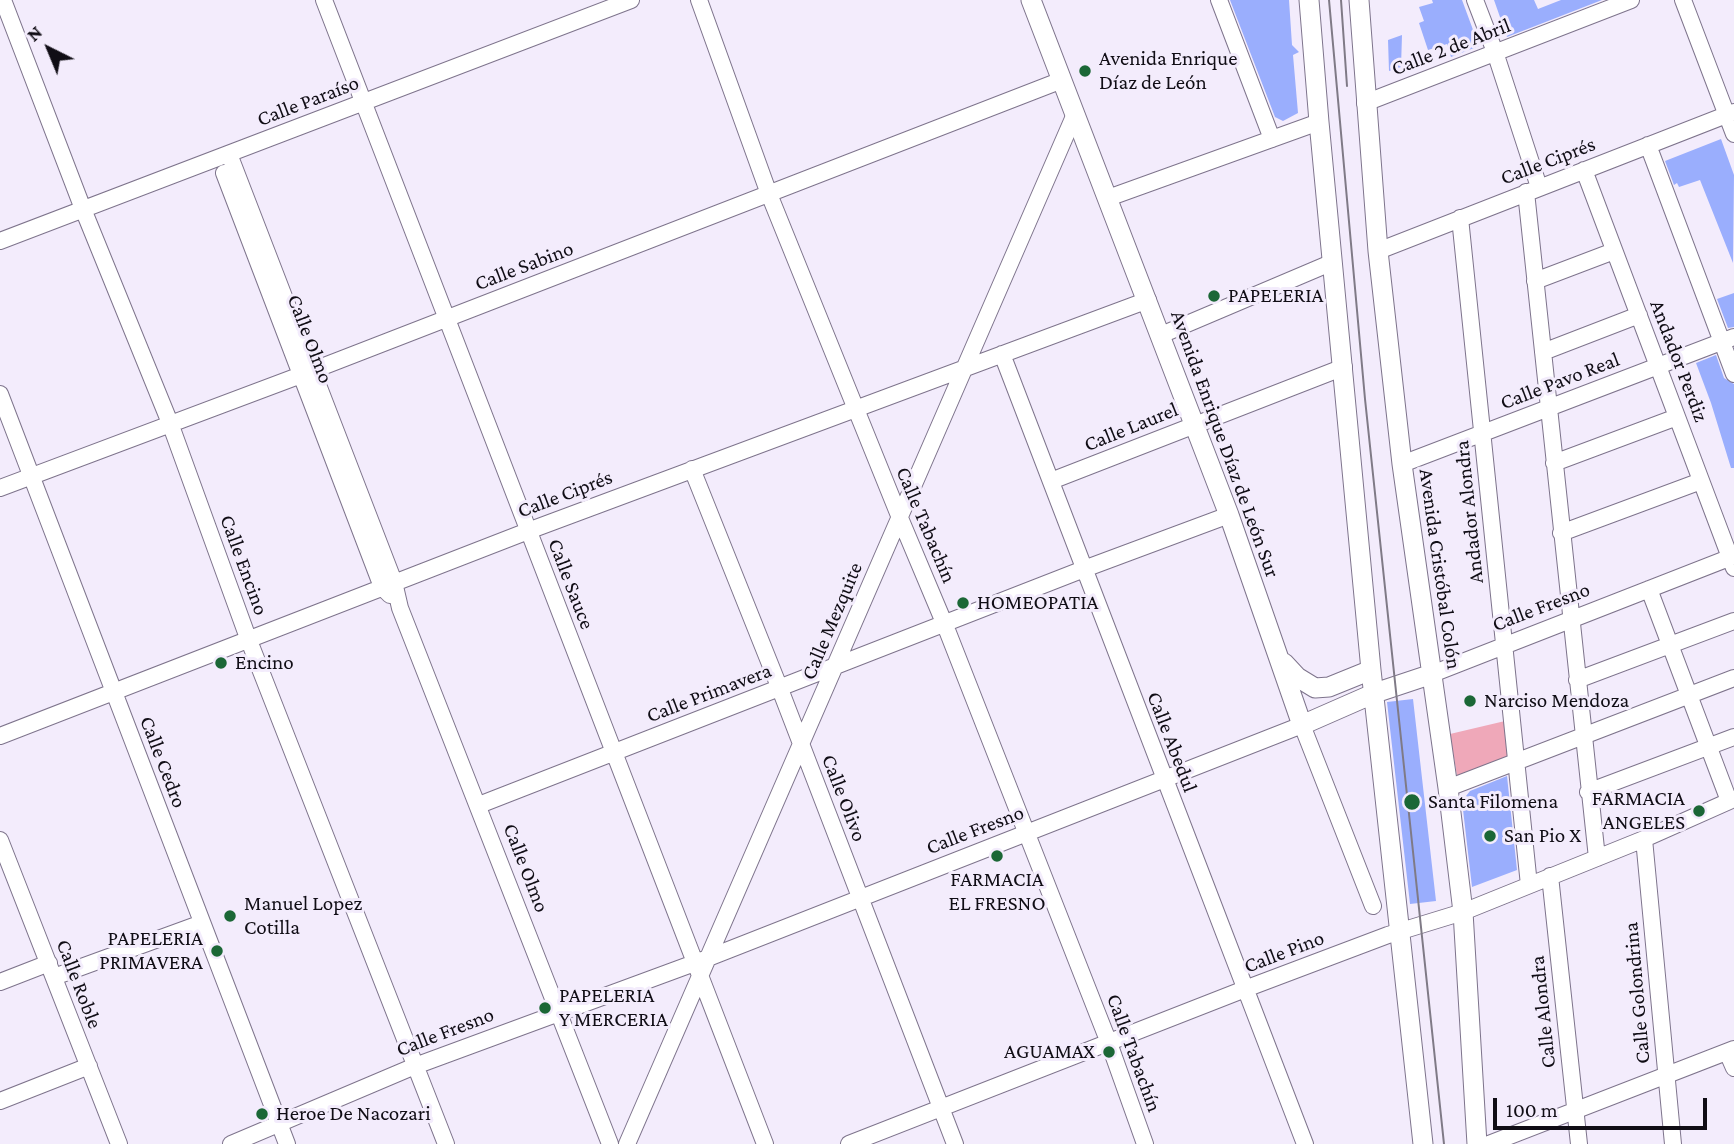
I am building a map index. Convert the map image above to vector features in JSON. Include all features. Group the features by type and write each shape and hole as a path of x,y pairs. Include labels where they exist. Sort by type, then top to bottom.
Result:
{"main road":[{"name":"Avenida Enrique Díaz de León Sur","path":"1031,0 1229,515 1302,725"},
{"path":"1309,0 1371,670 1423,1144"},
{"name":"Avenida Cristóbal Colón","path":"1359,0 1378,251 1402,464 1463,912 1477,1144"},
{"path":"1278,655 1297,677 1315,688 1329,687 1371,670"},
{"name":"Calle Fresno","path":"1302,725 1375,693 1432,674"}],"street":[{"name":"Calle Encino","path":"3,0 83,209 170,423 248,638 446,1144"},
{"name":"Calle Sauce","path":"324,0 614,752 701,966 765,1144"},
{"name":"Calle Paraíso","path":"0,242 631,0"},
{"name":"Calle Tabachín","path":"699,0 769,194 945,625 1109,1043 1145,1144"},
{"path":"1219,0 1272,139"},
{"path":"1475,0 1495,52 1533,190 1535,281 1597,858"},
{"name":"Calle 2 de Abril","path":"1366,103 1631,0"},
{"path":"1683,0 1730,113 1734,134"},
{"name":"Calle Sabino","path":"0,488 307,373 1062,80"},
{"name":"Calle Ciprés","path":"1378,251 1730,113"},
{"name":"Calle Mezquite","path":"627,1144 701,966 801,745 1076,114"},
{"path":"1108,198 1319,122"},
{"path":"1648,145 1728,339 1734,373"},
{"name":"Calle Olmo","path":"224,156 388,585 400,608 479,805 610,1144"},
{"name":"Andador Perdiz","path":"1584,170 1733,560"},
{"name":"Andador Alondra","path":"1460,218 1529,885"},
{"path":"1535,281 1614,251"},
{"path":"1161,335 1333,262"},
{"name":"Calle Ciprés","path":"0,736 528,531 1147,300"},
{"path":"1543,352 1639,315"},
{"name":"Calle Pavo Real","path":"1402,464 1728,339"},
{"name":"Calle Abedul","path":"1002,354 1305,1144"},
{"name":"Calle Laurel","path":"1051,481 1344,367"},
{"name":"Calle Cedro","path":"0,394 288,1144"},
{"path":"1554,463 1677,416"},
{"name":"Calle Olivo","path":"692,469 780,689 955,1144"},
{"path":"1561,533 1701,481"},
{"name":"Calle Primavera","path":"479,805 1229,515"},
{"name":"Calle Fresno","path":"1432,674 1649,589 1733,560"},
{"path":"1649,589 1732,800"},
{"path":"1577,680 1734,621"},
{"path":"1448,788 1734,678"},
{"name":"Calle Fresno","path":"231,1144 415,1066 701,966 861,898 1302,725"},
{"name":"Avenida Enrique Díaz de León Sur","path":"1302,725 1373,906"},
{"path":"1588,792 1734,737"},
{"name":"Calle Pino","path":"849,1144 1245,989 1400,931 1463,912 1644,839 1732,800"},
{"name":"Calle Golondrina","path":"1644,839 1673,1144"},
{"name":"Calle Roble","path":"0,840 4,862 51,970 119,1144"},
{"name":"Calle Alondra","path":"1550,876 1578,1144"},
{"path":"0,982 51,970 202,923"},
{"path":"1489,1144 1731,1050 1734,1069"},
{"path":"0,1101 89,1066"}],"shaded area":[{"path":"1505,721 1510,757 1457,776 1450,734"}],"building":[{"path":"1230,0 1289,0 1292,45 1299,52 1293,55 1298,113 1283,121 1275,117"},
{"path":"1432,0 1462,0 1479,46 1451,57 1447,44 1428,50 1419,23 1424,21 1419,7 1433,3"},
{"path":"1494,0 1534,0 1538,9 1561,0 1602,0 1507,37"},
{"path":"1402,35 1401,67 1389,71 1388,40"},
{"path":"1721,139 1734,175 1733,263 1700,180 1679,187 1677,183 1674,185 1665,161"},
{"path":"1734,293 1734,327 1728,328 1717,299"},
{"path":"1716,355 1724,378 1734,384 1734,468 1731,468 1696,363"},
{"name":"Santa Filomena","path":"1413,699 1436,901 1410,904 1387,702"},
{"name":"San Pio X","path":"1507,776 1517,870 1472,887 1462,801 1470,791"}],"tram line":[{"path":"1329,0 1365,399 1444,1144"},
{"path":"1341,0 1347,86"}],"place":[{"name":"Avenida Enrique Díaz de León","path":"1085,71"},
{"name":"PAPELERIA","path":"1214,296"},
{"name":"HOMEOPATIA","path":"963,603"},
{"name":"Encino","path":"221,663"},
{"name":"Narciso Mendoza","path":"1470,701"},
{"name":"Santa Filomena","path":"1412,802"},
{"name":"FARMACIA ANGELES","path":"1699,811"},
{"name":"San Pio X","path":"1490,836"},
{"name":"FARMACIA EL FRESNO","path":"997,856"},
{"name":"Manuel Lopez Cotilla","path":"230,916"},
{"name":"PAPELERIA PRIMAVERA","path":"217,951"},
{"name":"PAPELERIA Y MERCERIA","path":"545,1008"},
{"name":"AGUAMAX","path":"1109,1052"},
{"name":"Heroe De Nacozari","path":"262,1114"}]}
